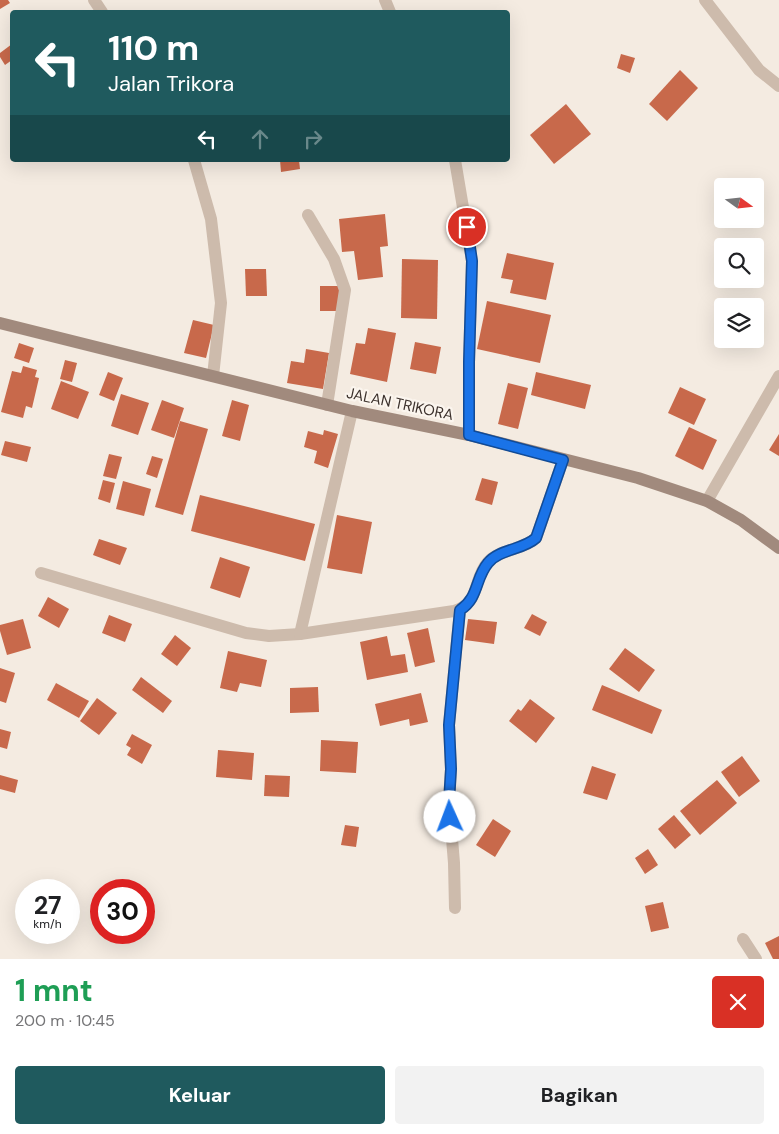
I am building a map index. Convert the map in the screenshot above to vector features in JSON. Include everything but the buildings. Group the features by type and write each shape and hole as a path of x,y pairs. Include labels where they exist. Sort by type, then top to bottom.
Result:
{"street":[{"path":"706,0 759,70 779,86"},
{"path":"195,162 211,219 221,302 213,376"},
{"path":"455,162 472,261 469,435"},
{"path":"308,215 334,259 345,290 327,405"},
{"name":"JALAN TRIKORA","path":"0,323 327,405 469,435 638,478 707,501 741,520 779,548"},
{"path":"707,501 779,376"},
{"path":"300,634 352,411"},
{"path":"40,573 246,633 269,636 300,634 460,610 471,601 488,562 496,556 530,544 536,538 563,460"},
{"path":"455,908 454,863 449,802 451,769 449,725 460,610"},
{"path":"743,939 756,959"}],"route":[{"path":"450,817 451,769 449,725 460,610 471,601 488,562 496,556 530,544 536,538 563,460 469,435 472,261 467,227"}]}
